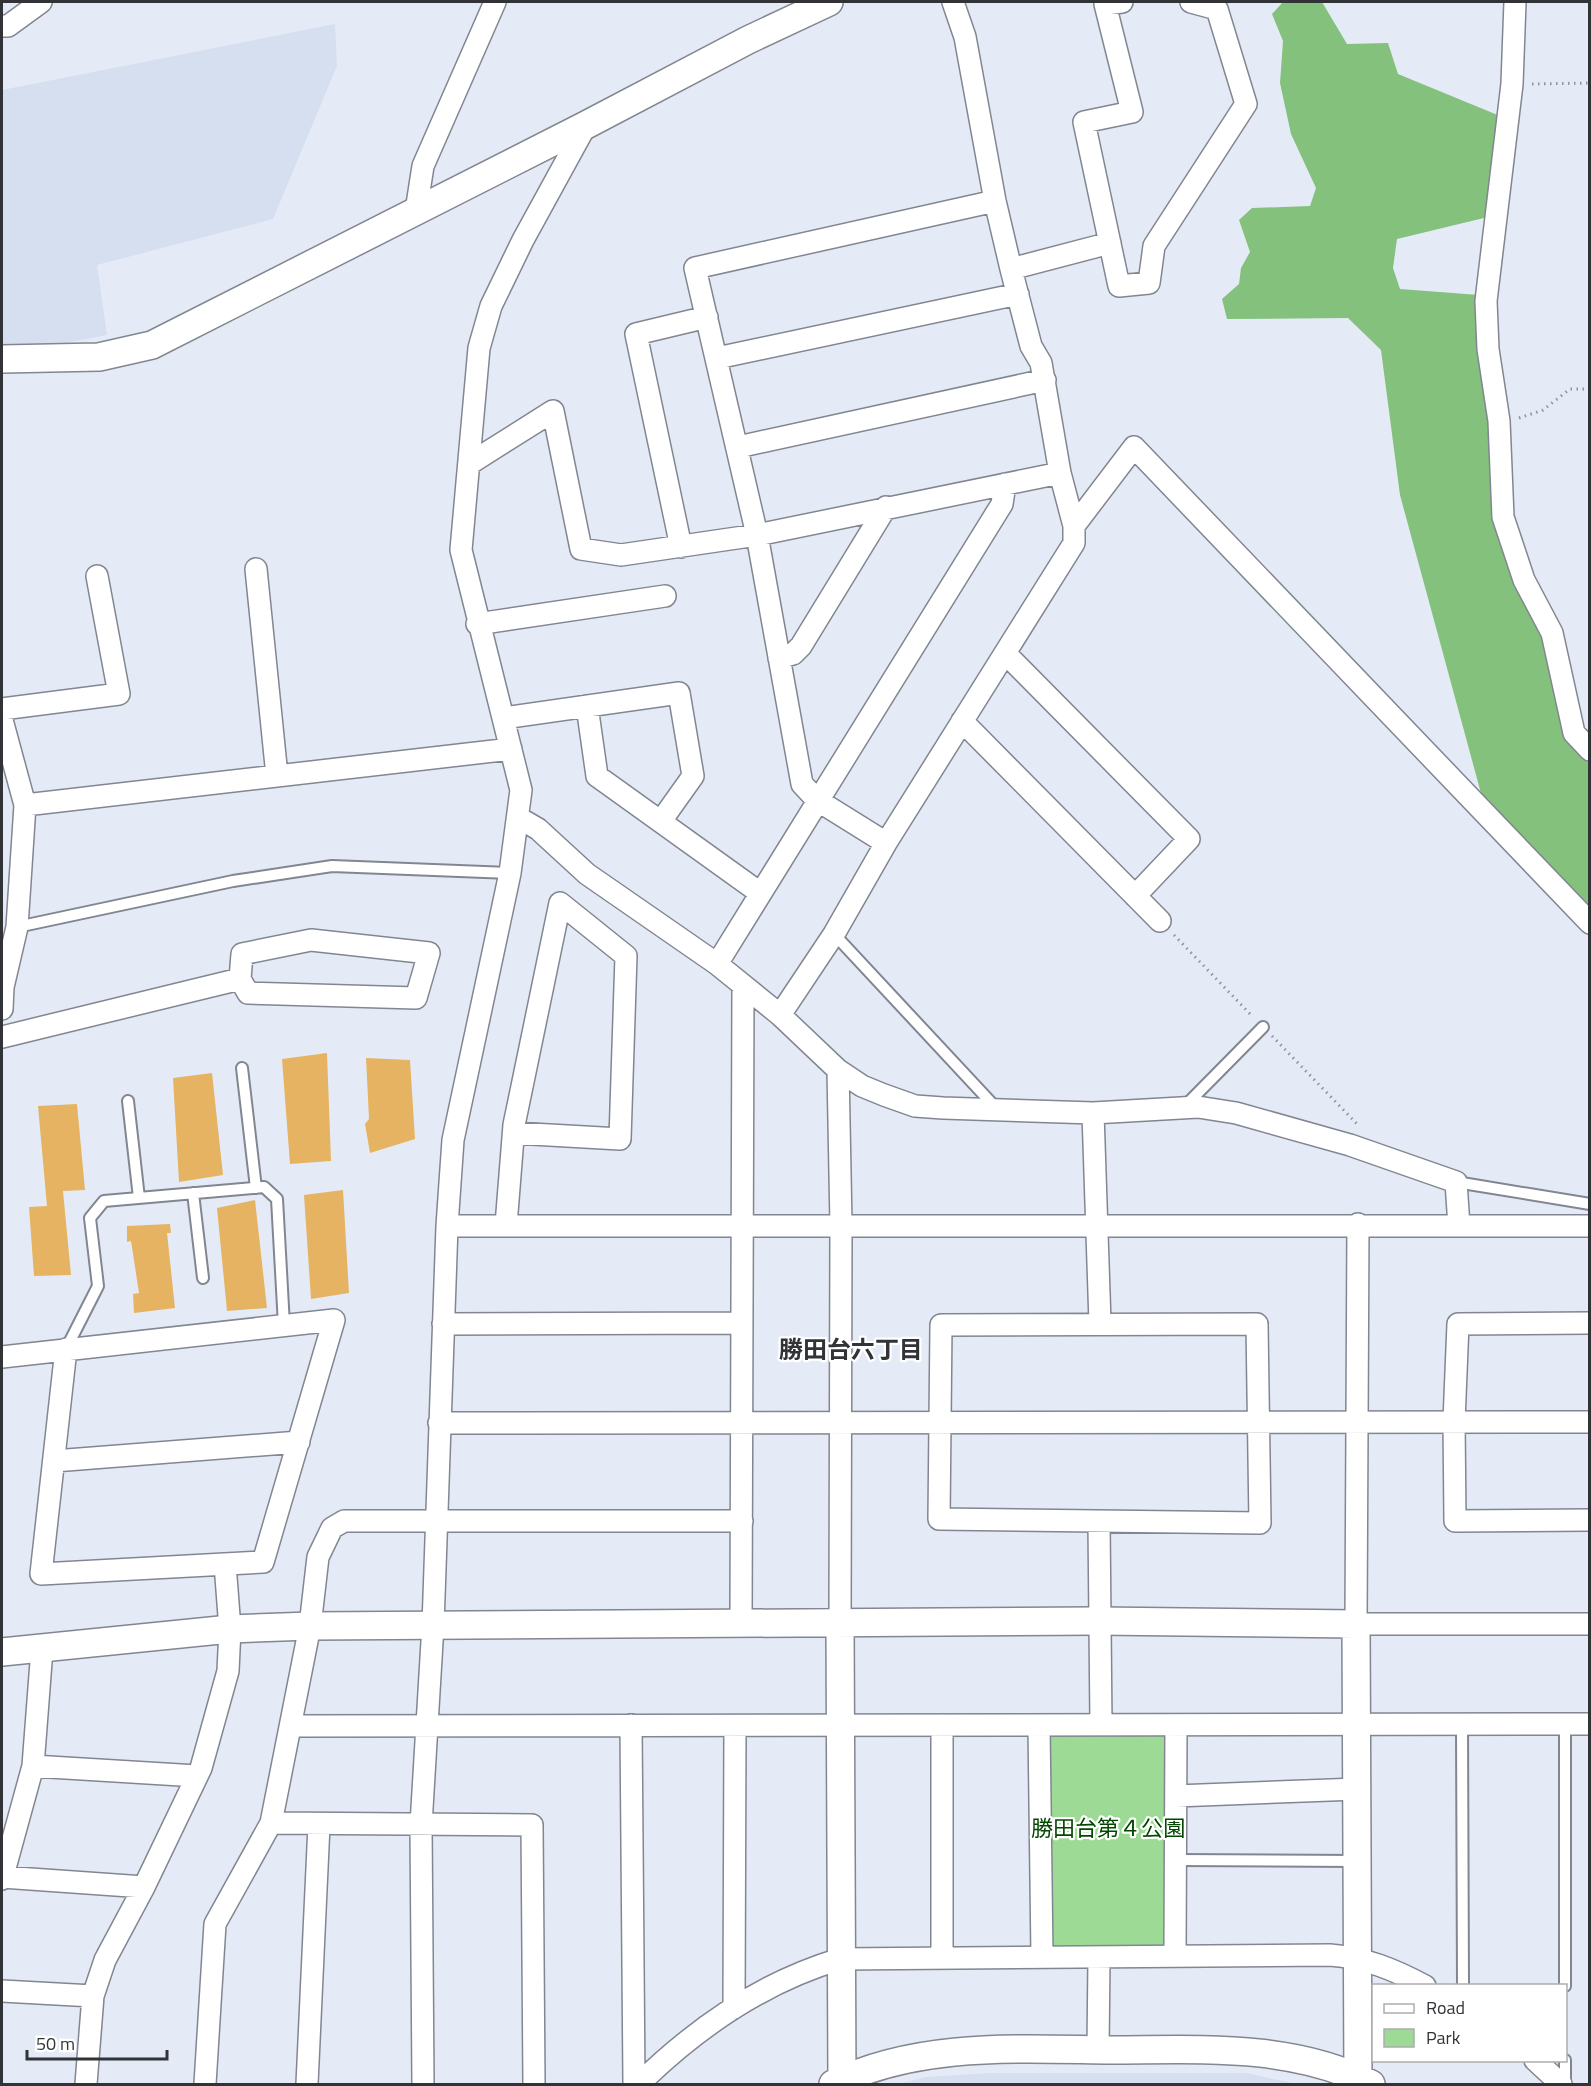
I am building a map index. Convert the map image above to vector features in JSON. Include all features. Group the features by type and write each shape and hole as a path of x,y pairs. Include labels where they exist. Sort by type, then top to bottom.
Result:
{"street":[{"path":"2,26 8,27 41,2"},
{"path":"416,211 423,166 495,2"},
{"path":"2,359 99,357 152,345 586,125 748,40 829,2"},
{"path":"780,1016 834,934 886,843 1074,543 1074,525 1060,473 1045,380 1041,363 1032,346 1011,269 995,201 964,37 953,2"},
{"path":"1122,2 1105,3 1132,112 1084,122 1119,286 1149,283 1154,246 1246,104 1217,9 1191,2"},
{"path":"1515,2 1512,84 1486,301 1488,349 1500,421 1503,517 1511,548 1552,633 1574,733 1590,750"},
{"path":"423,2085 421,1825 425,1725 433,1624 447,1226 453,1140 510,873 521,790 504,718 477,624 461,550 479,348 491,306 523,240 586,125"},
{"path":"886,843 818,800 802,784 757,535 695,268 995,201"},
{"path":"1011,269 1110,243"},
{"path":"717,358 1018,294"},
{"path":"681,547 636,334 706,317"},
{"path":"738,447 1045,380"},
{"path":"469,464 553,411 581,549 621,555 757,535 1060,473"},
{"path":"1074,525 1134,447 1590,923"},
{"path":"717,964 1002,504 1005,484"},
{"path":"779,658 793,654 801,646 886,507"},
{"path":"256,569 277,776"},
{"path":"2,709 118,694 97,576"},
{"path":"477,624 665,596"},
{"path":"1005,652 1189,839 1135,896"},
{"path":"504,718 679,693 693,776 661,821"},
{"path":"587,706 597,776 760,892"},
{"path":"2,720 25,805 18,927 3,987 2,1009"},
{"path":"962,721 1160,921"},
{"path":"25,805 511,750"},
{"path":"519,818 538,829 587,874 717,964 780,1016 838,1070 862,1086 915,1106 1093,1113 1198,1107 1245,1115 1350,1145 1456,1182 1459,1226"},
{"path":"506,1225 514,1125 560,903 626,956 620,1139 514,1133"},
{"path":"311,940 429,953 416,998 248,993 240,979 242,954 311,940"},
{"path":"2,1036 240,979"},
{"path":"741,1623 743,985"},
{"path":"838,1070 841,1225 839,2083 900,2060 960,2051 1098,2050 1250,2052 1288,2058 1363,2082 1357,1861 1358,1224"},
{"path":"1093,1113 1100,1323"},
{"path":"447,1226 741,1224 1590,1226"},
{"path":"2,1357 66,1349 334,1320 263,1562 41,1574 66,1349"},
{"path":"443,1324 742,1323"},
{"path":"1100,1323 1257,1324 1260,1523 939,1519 941,1325 1100,1323"},
{"path":"1590,1323 1458,1324 1454,1421 1455,1521 1590,1520"},
{"path":"439,1423 1590,1422"},
{"path":"54,1461 299,1442"},
{"path":"205,2085 215,1924 271,1823 310,1626 318,1557 332,1528 344,1521 742,1521"},
{"path":"1099,1522 1098,1621 1101,1725"},
{"path":"86,2085 93,1996 109,1952 144,1887 196,1776 228,1671 230,1629 225,1564"},
{"path":"2,1652 230,1629 310,1626 1098,1621 1590,1624"},
{"path":"42,1649 33,1766 2,1878 144,1887"},
{"path":"291,1726 1590,1724"},
{"path":"631,1725 633,2085"},
{"path":"942,1725 942,1957"},
{"path":"734,2008 735,1726"},
{"path":"1039,1726 1041,1957"},
{"path":"1175,1955 1176,1726"},
{"path":"33,1766 196,1776"},
{"path":"1176,1796 1357,1789"},
{"path":"271,1823 532,1825 534,2085"},
{"path":"308,2085 319,1825"},
{"path":"639,2085 706,2025 788,1977 840,1959 1330,1955 1358,1958 1387,1966 1421,1984"},
{"path":"1098,2050 1099,1958"},
{"path":"2,1991 93,1996"},
{"path":"1536,2062 1563,2085"}],"lane":[{"path":"18,927 233,881 332,866 510,873"},
{"path":"834,934 999,1110"},
{"path":"1184,1108 1263,1027"},
{"path":"242,1068 256,1188"},
{"path":"128,1101 139,1198"},
{"path":"1456,1182 1590,1204"},
{"path":"66,1349 98,1286 90,1218 104,1201 264,1187 277,1199 284,1325"},
{"path":"193,1193 203,1278"},
{"path":"1462,1724 1463,1984"},
{"path":"1565,1724 1565,1984"},
{"path":"1176,1860 1357,1861"},
{"path":"1563,2085 1565,2062"}],"path":[{"path":"1512,84 1590,83"},
{"path":"1500,421 1543,410 1569,389 1590,389"},
{"path":"1160,921 1360,1127"}],"shaded area":[{"path":"335,24 337,66 273,219 97,265 107,335 30,350 2,347 2,90"},
{"path":"991,2073 1246,2073 1297,2084 898,2084 926,2077"}],"green space":[{"path":"1283,2 1322,2 1347,44 1388,43 1398,74 1500,116 1488,217 1397,239 1393,268 1400,289 1479,295 1513,576 1547,646 1567,736 1589,763 1589,912 1482,797 1400,495 1381,350 1348,318 1227,319 1222,299 1239,284 1241,268 1250,252 1239,220 1252,208 1310,206 1316,188 1291,134 1280,83 1283,41 1272,14"},
{"name":"勝田台第４公園","path":"1039,1726 1176,1726 1175,1955 1042,1957"}],"building":[{"path":"327,1053 331,1161 290,1164 282,1059"},
{"path":"366,1058 410,1060 415,1139 370,1153 365,1124 369,1119"},
{"path":"212,1073 223,1175 179,1182 173,1078"},
{"path":"77,1104 85,1190 63,1191 71,1275 34,1276 29,1207 47,1206 38,1106"},
{"path":"343,1190 349,1293 311,1299 304,1195"},
{"path":"255,1200 267,1308 227,1311 217,1208"},
{"path":"170,1224 171,1233 167,1233 175,1308 134,1313 133,1294 139,1293 131,1241 127,1242 127,1226"}],"district":[{"name":"勝田台六丁目","path":"851,1349"}]}
